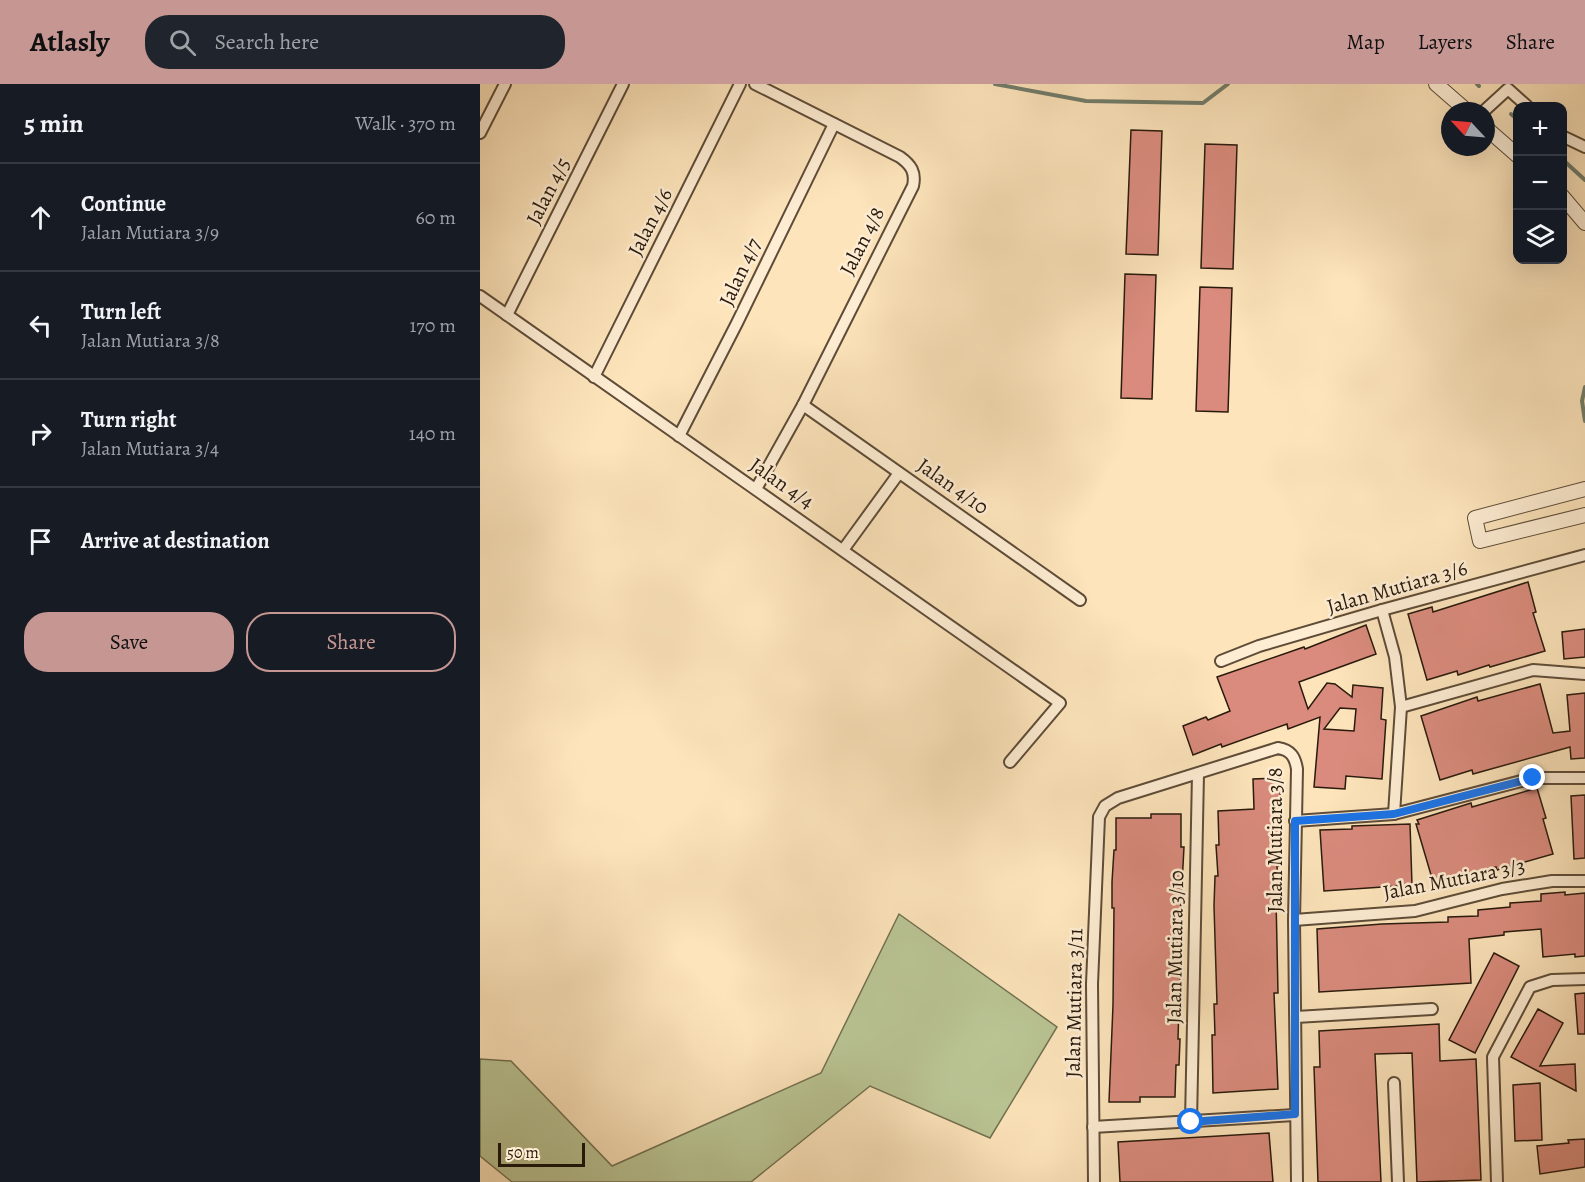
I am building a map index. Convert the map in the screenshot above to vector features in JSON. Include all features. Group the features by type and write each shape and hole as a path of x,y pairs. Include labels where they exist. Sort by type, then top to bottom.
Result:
{"street":[{"path":"480,133 505,84"},
{"name":"Jalan 4/5","path":"507,315 623,84"},
{"name":"Jalan 4/6","path":"594,377 740,84"},
{"name":"Jalan 4/8","path":"755,84 900,157 908,162 913,170 912,186 803,405 756,489"},
{"path":"1436,84 1457,102"},
{"path":"1493,102 1510,86 1524,102"},
{"name":"Jalan 4/7","path":"679,436 834,124"},
{"path":"1495,136 1513,152"},
{"path":"1567,138 1585,147"},
{"path":"1567,201 1585,223"},
{"name":"Jalan 4/4","path":"480,297 1060,703 1010,762"},
{"name":"Jalan 4/10","path":"803,405 1080,600"},
{"path":"843,550 899,473"},
{"path":"1582,518 1480,541 1475,518 1585,489"},
{"name":"Jalan Mutiara 3/6","path":"1221,660 1259,646 1383,610 1585,555"},
{"path":"1383,610 1395,657 1401,707 1394,814"},
{"path":"1401,707 1533,670 1585,674"},
{"name":"Jalan Mutiara 3/8","path":"1098,825 1099,817 1110,801 1278,748 1288,750 1295,759 1297,769 1294,920 1297,1182"},
{"name":"Jalan Mutiara 3/10","path":"1191,1122 1198,774"},
{"path":"1295,821 1394,814 1533,778 1585,778"},
{"name":"Jalan Mutiara 3/11","path":"1094,1182 1092,984 1098,825"},
{"name":"Jalan Mutiara 3/3","path":"1294,920 1415,911 1502,889 1552,881 1585,880"},
{"path":"1497,1182 1493,1057 1530,987 1552,980 1585,979"},
{"path":"1296,1017 1432,1009"},
{"path":"1394,1083 1398,1182"},
{"path":"1093,1127 1295,1114"}],"green space":[{"path":"899,914 1057,1027 990,1138 870,1086 751,1182 512,1182 480,1156 480,1059 511,1061 612,1166 821,1073"}],"building":[{"path":"1131,130 1162,131 1158,255 1126,254"},
{"path":"1205,144 1237,145 1233,269 1201,268"},
{"path":"1125,274 1156,275 1152,399 1121,398"},
{"path":"1200,287 1232,288 1228,412 1196,411"},
{"path":"1528,582 1536,612 1533,613 1545,651 1458,675 1457,671 1427,680 1408,614 1432,607 1433,612"},
{"path":"1366,625 1376,654 1299,682 1308,709 1327,683 1335,684 1352,697 1353,685 1383,688 1381,719 1386,720 1382,779 1346,776 1345,789 1314,787 1320,717 1288,729 1287,724 1193,755 1183,726 1206,717 1208,720 1230,711 1217,677 1304,647 1305,649","holes":["1340,708 1356,709 1354,731 1324,729"]},
{"path":"1585,629 1585,657 1564,659 1562,632"},
{"path":"1540,684 1553,733 1570,731 1567,695 1585,693 1585,758 1571,759 1570,747 1473,774 1472,770 1440,780 1421,716 1477,697 1478,701"},
{"path":"1280,778 1280,866 1277,866 1279,898 1276,898 1278,993 1274,993 1278,1089 1213,1093 1212,1035 1215,1035 1214,1004 1217,1004 1214,906 1215,876 1218,876 1216,845 1219,845 1218,811 1254,809 1253,779"},
{"path":"1537,788 1553,854 1434,885 1416,824 1419,824 1417,820 1471,803 1472,807"},
{"path":"1585,795 1585,858 1574,859 1571,796"},
{"path":"1151,814 1181,814 1181,847 1184,847 1179,942 1178,1039 1180,1039 1175,1097 1140,1097 1140,1102 1109,1102 1113,1005 1112,882 1114,850 1116,850 1116,818 1151,818"},
{"path":"1410,824 1412,885 1324,891 1320,830 1352,829 1352,826"},
{"path":"1565,892 1565,895 1585,893 1585,956 1575,957 1575,954 1543,957 1541,929 1504,932 1504,935 1469,939 1471,983 1319,992 1317,929 1448,922 1448,917 1478,916 1478,910 1510,907 1510,903 1541,901 1541,894"},
{"path":"1494,953 1519,966 1475,1053 1449,1040"},
{"path":"1585,993 1585,1034 1578,1034 1575,994"},
{"path":"1538,1009 1563,1023 1540,1066 1575,1064 1576,1091 1511,1057"},
{"path":"1439,1024 1440,1061 1476,1059 1481,1180 1417,1182 1412,1053 1375,1054 1381,1182 1318,1182 1314,1067 1320,1067 1319,1031"},
{"path":"1540,1083 1542,1140 1515,1141 1513,1085"},
{"path":"1269,1133 1273,1182 1120,1182 1118,1142"},
{"path":"1585,1139 1585,1167 1540,1174 1537,1146"}],"waterway":[{"path":"995,84 1086,101 1203,103 1228,84"},
{"path":"1567,164 1585,180"},
{"path":"1585,387 1582,401 1585,421"}],"route":[{"path":"1191,1122 1295,1114 1295,821 1394,814 1533,778"}]}
